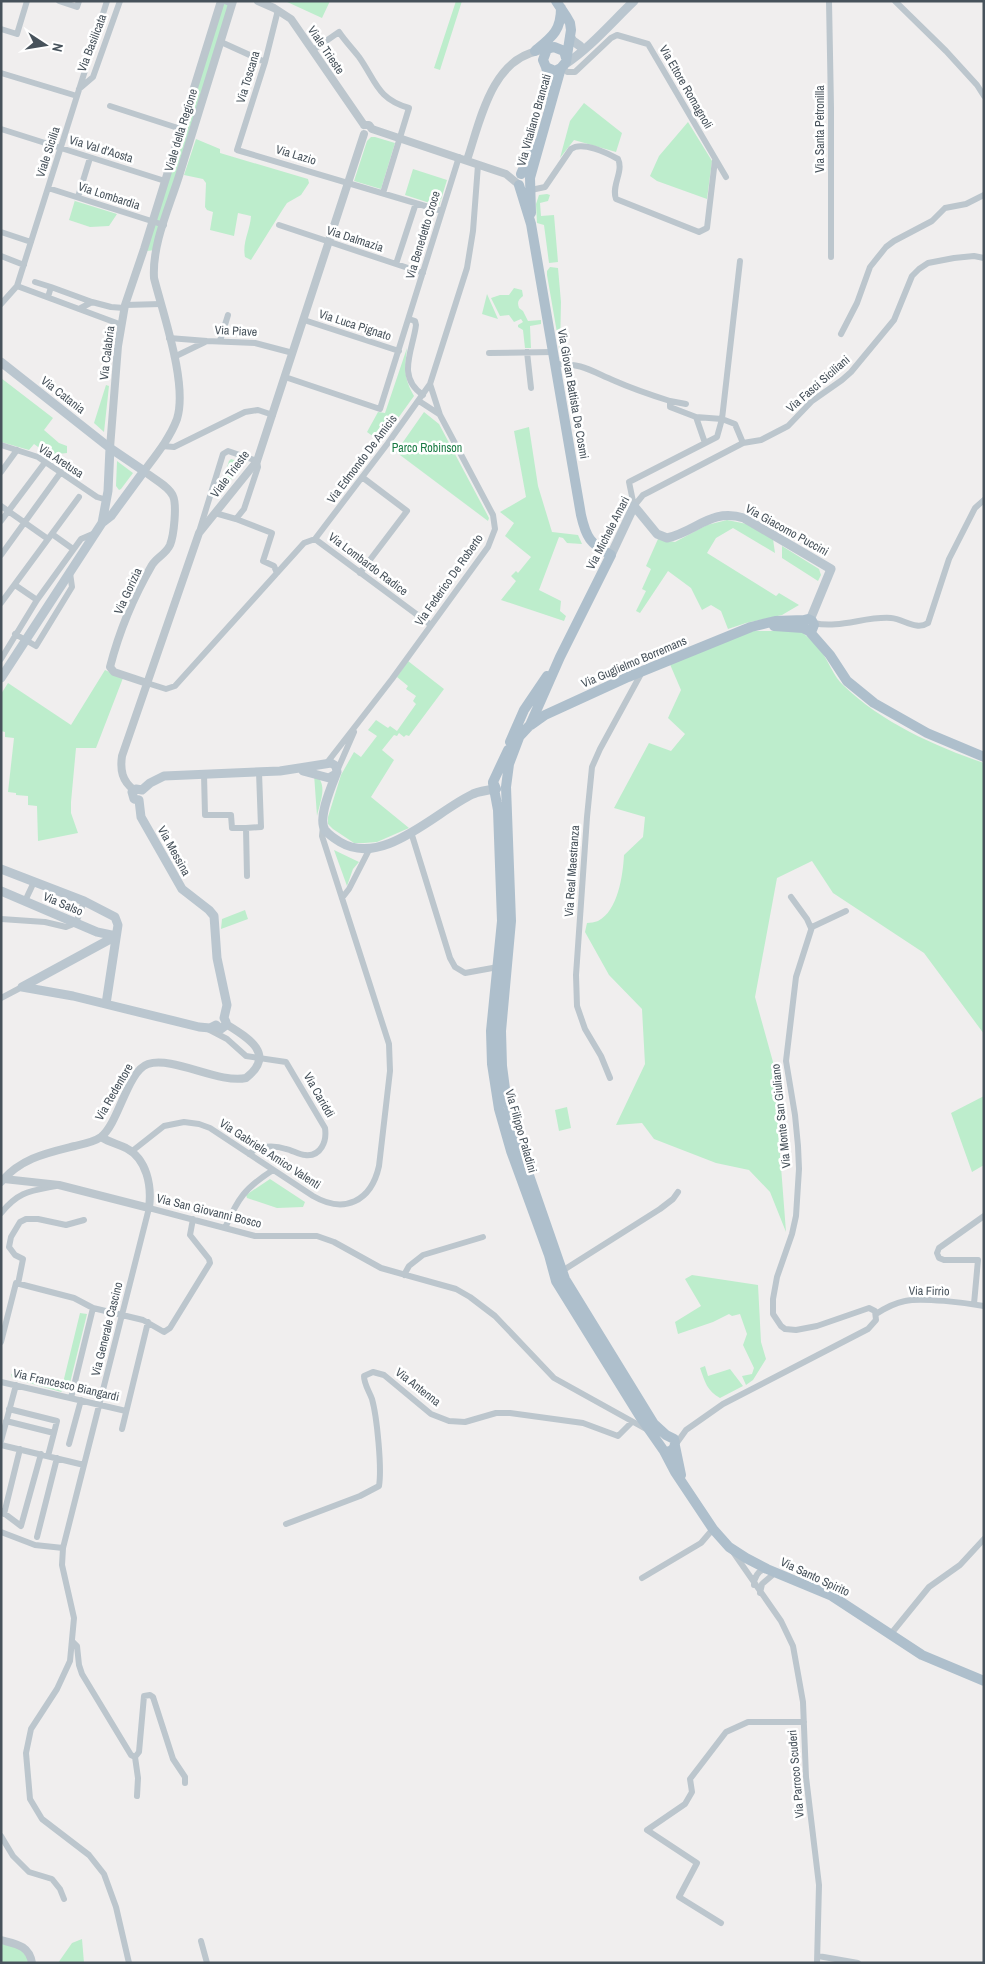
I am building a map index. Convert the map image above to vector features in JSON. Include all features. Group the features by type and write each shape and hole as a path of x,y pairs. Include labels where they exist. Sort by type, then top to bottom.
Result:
{"main road":[{"path":"564,59 580,54 634,1"},
{"path":"559,4 563,21 560,30 547,49 543,60 546,67 555,71 564,59 580,46 592,41"},
{"path":"559,4 570,23 570,36 573,42 580,46"},
{"path":"535,51 558,29 561,20 559,4"},
{"name":"Via Vitaliano Brancati","path":"525,182 570,36"},
{"path":"547,49 554,47 564,59"},
{"name":"Via Vitaliano Brancati","path":"525,182 550,93 546,67"},
{"name":"Via Giovan Battista De Cosmi","path":"525,182 580,515 585,532 596,546 611,555"},
{"name":"Via Catania","path":"1,362 110,448 144,471"},
{"path":"102,523 107,495 110,448"},
{"path":"1,678 95,533 102,523 111,516 144,471"},
{"path":"107,495 123,499"},
{"name":"Via Michele Amari","path":"505,754 524,710 544,688 634,506"},
{"name":"Via Giacomo Puccini","path":"634,506 658,534 668,538 718,515 728,514 744,518 830,569 809,625"},
{"path":"809,625 827,645 830,655 847,681 874,703 927,733 984,757"},
{"name":"Via Guglielmo Borremans","path":"541,713 562,707 642,671 751,626 809,625"},
{"path":"544,688 551,703 562,707"},
{"path":"498,784 505,754 541,713 533,704 544,688"},
{"path":"138,790 164,776 291,770 334,764 336,773 323,816 323,826 328,833 343,844 369,850 388,844 473,795 498,784 509,764 520,735"},
{"path":"325,764 322,769 325,776 327,802"},
{"path":"291,770 332,777 336,773"},
{"name":"Via Filippo Paladini","path":"498,784 502,921 491,1032 492,1064 499,1109 511,1151 549,1255 556,1281 675,1472 684,1483"},
{"name":"Via Filippo Paladini","path":"498,784 511,921 501,1031 503,1078 516,1135 564,1279 654,1424 670,1439"},
{"name":"Via Messina","path":"138,790 143,795 139,800 141,817 182,889 214,916 217,958 226,1000 225,1021"},
{"path":"1,869 34,882 50,885 115,917 117,920 116,936 106,1004"},
{"name":"Via Salso","path":"1,891 77,920 97,932 116,936"},
{"path":"22,987 116,936"},
{"path":"22,987 106,1004 205,1028 216,1025 218,1019 225,1021"},
{"path":"670,1439 672,1450 662,1449 659,1442 670,1439"},
{"path":"670,1439 684,1483"},
{"name":"Via Santo Spirito","path":"684,1483 713,1529 729,1547 746,1558 832,1596 922,1655 984,1681"}],"street":[{"path":"1,29 17,34 27,1"},
{"path":"59,1 78,4"},
{"name":"Viale Sicilia","path":"1,304 17,286 107,1"},
{"name":"Via Basilicata","path":"80,89 93,77 120,1"},
{"name":"Viale della Regione","path":"140,263 221,1"},
{"name":"Viale Trieste","path":"258,1 278,10 291,19 364,124"},
{"name":"Via Santa Petronilla","path":"829,1 831,257"},
{"path":"896,1 946,51 977,85 984,96"},
{"name":"Viale della Regione","path":"144,471 162,446 177,418 180,403 174,357 154,278 156,250 220,42 230,2"},
{"name":"Via Toscana","path":"237,150 278,10"},
{"path":"313,50 339,32 382,93 390,101 410,108 385,194"},
{"name":"Via Ettore Romagnoli","path":"564,59 567,72 575,72 611,38 617,35 648,44 726,177"},
{"path":"220,42 264,62"},
{"path":"463,159 492,88 502,73 535,51 547,49"},
{"path":"1,73 77,96"},
{"path":"110,106 181,129"},
{"path":"364,124 369,124 372,130 370,134 364,134 361,130 364,124"},
{"name":"Via Val d'Aosta","path":"1,129 165,181"},
{"path":"372,130 402,137 525,182 545,187 574,147 583,146 618,159 620,165 614,193 616,199 620,202 699,232 707,228 715,160"},
{"name":"Viale Trieste","path":"138,790 123,778 121,764 147,683 199,533 257,461 364,134"},
{"name":"Via Lazio","path":"237,150 442,211"},
{"path":"78,197 90,158"},
{"name":"Via Benedetto Croce","path":"285,377 380,409 442,211 463,159"},
{"name":"Via Edmondo De Amicis","path":"147,683 166,689 175,686 304,543 315,539 430,384 467,268 473,231 478,165"},
{"name":"Via Lombardia","path":"48,188 164,225"},
{"path":"842,334 858,303 870,267 886,247 900,237 932,221 946,208 966,204 984,195"},
{"path":"396,264 416,203"},
{"name":"Via Dalmazia","path":"280,225 423,273"},
{"path":"1,232 31,242"},
{"path":"144,249 150,252 156,250"},
{"path":"1,256 24,265"},
{"name":"Via Fasci Siciliani","path":"743,444 761,440 780,431 812,401 851,372 894,320 912,276 919,268 928,263 959,257 974,256 984,258"},
{"path":"140,263 147,260 154,266"},
{"path":"634,506 629,482 717,437 722,419 740,261"},
{"name":"Via Calabria","path":"110,448 116,369 125,306 140,263"},
{"path":"35,282 111,307 161,304"},
{"path":"17,286 122,325"},
{"path":"48,297 51,288"},
{"path":"79,309 92,302"},
{"path":"220,341 228,315"},
{"name":"Via Benedetto Croce","path":"409,319 415,321 416,325 408,360 408,374 412,387 421,398"},
{"name":"Via Luca Pignato","path":"304,320 399,351"},
{"name":"Via Piave","path":"169,338 255,342 293,353"},
{"name":"Via Piave","path":"174,357 206,341"},
{"path":"527,352 531,388"},
{"path":"490,353 553,352"},
{"path":"555,364 585,366 622,384 670,401 686,404"},
{"name":"Via Federico De Roberto","path":"359,722 488,547 495,529 493,515 440,415 433,400 430,384"},
{"path":"421,398 440,415"},
{"path":"670,401 670,407 696,417 722,419 735,424 743,444"},
{"path":"162,446 174,447 245,412 258,410 273,415"},
{"path":"696,417 705,443"},
{"name":"Via Michele Amari","path":"634,506 643,496 743,444"},
{"name":"Via Aretusa","path":"1,445 46,461 97,498 107,495"},
{"path":"1,472 17,450"},
{"path":"199,533 224,454 228,451 257,461 258,467 244,509 236,519"},
{"path":"1,521 46,461"},
{"name":"Via Gorizia","path":"144,471 169,490 174,497 174,516 170,543 164,553 154,562 142,584 128,615 110,667 114,672 147,683"},
{"path":"1,555 61,472"},
{"path":"360,573 406,512 362,477"},
{"path":"1,603 79,497"},
{"path":"809,625 888,618 921,627 928,623 932,618 949,558 975,508 984,500"},
{"path":"1,506 24,522 73,549"},
{"path":"215,513 272,533 262,561 274,566 277,573"},
{"path":"1,659 37,600 73,549 81,539 95,533"},
{"name":"Via Lombardo Radice","path":"315,539 431,625"},
{"path":"17,635 36,646 72,587 70,572"},
{"path":"15,584 37,600"},
{"name":"Via Real Maestranza","path":"610,1078 601,1056 585,1029 577,1006 576,975 588,809 592,767 642,671"},
{"path":"325,764 359,722"},
{"path":"336,773 359,722"},
{"path":"204,774 205,815 232,815 232,828 246,828 261,827 259,772"},
{"name":"Via Gabriele Amico Valenti","path":"131,1152 159,1129 170,1124 184,1122 200,1124 210,1128 322,1201 338,1205 347,1204 362,1196 369,1189 377,1175 390,1070 389,1044 322,836 323,826"},
{"path":"246,828 247,876"},
{"path":"411,832 450,958 455,968 465,974 498,967"},
{"path":"342,898 349,889 369,850"},
{"path":"25,901 34,882"},
{"path":"791,897 807,919 811,930 846,911"},
{"path":"1,919 66,927 77,920 84,902"},
{"name":"Via Monte San Giuliano","path":"811,930 796,977 786,1061 798,1146 797,1208 792,1234 777,1277 773,1300 773,1314 785,1329 796,1330 817,1326 864,1309 873,1309 876,1314"},
{"path":"1,998 22,987"},
{"path":"205,1028 226,1039 246,1056 259,1059 257,1047 253,1042 225,1021"},
{"name":"Via Redentore","path":"2,1180 13,1169 38,1155 87,1143 101,1137 138,1072 148,1064 161,1063 240,1079 251,1074 259,1059"},
{"name":"Via Cariddi","path":"249,1154 258,1148 277,1147 304,1155 313,1154 321,1148 326,1137 326,1128 286,1062 259,1059"},
{"name":"Via Generale Cascino","path":"72,1641 74,1618 62,1565 63,1548 149,1208 150,1189 146,1171 140,1161 131,1152 101,1137"},
{"path":"225,1228 240,1196 259,1179 273,1170"},
{"name":"Via San Giovanni Bosco","path":"2,1180 59,1185 255,1236 317,1236 334,1242 381,1268 456,1289 470,1296 495,1316 554,1378 632,1422 670,1439"},
{"path":"1,1213 10,1202 23,1193 59,1185"},
{"path":"562,1271 660,1209 673,1199 678,1192"},
{"path":"974,1304 978,1260 944,1260 939,1258 937,1252 939,1248 984,1216"},
{"path":"1,1341 22,1258 15,1255 9,1247 11,1237 20,1222 30,1218 66,1225 84,1220"},
{"path":"17,1283 74,1298 93,1308 148,1322 164,1332 170,1328 209,1267 209,1259 190,1235 193,1219"},
{"path":"404,1275 409,1266 423,1255 483,1237"},
{"name":"Via Firrìo","path":"876,1314 909,1300 984,1306"},
{"path":"71,1398 93,1308"},
{"path":"670,1439 732,1398 868,1329 875,1324 876,1314"},
{"path":"122,1429 148,1322"},
{"name":"Via Antenna","path":"286,1524 360,1496 379,1486 380,1470 375,1415 364,1380 364,1376 368,1373 384,1375 431,1414 450,1422 465,1422 496,1414 510,1413 575,1422 618,1436 632,1422"},
{"name":"Via Francesco Biangardi","path":"1,1382 126,1411"},
{"path":"16,1385 1,1443 20,1450 84,1465"},
{"path":"69,1444 81,1400"},
{"path":"10,1409 57,1421 48,1456"},
{"path":"6,1421 54,1433"},
{"path":"670,1439 686,1430"},
{"path":"20,1450 3,1513 21,1526 41,1454"},
{"path":"37,1537 57,1458"},
{"path":"642,1578 701,1542 713,1529"},
{"path":"1,1532 35,1545 63,1548"},
{"path":"890,1635 929,1587 960,1565 984,1539"},
{"name":"Via Parroco Scuderi","path":"729,1547 754,1586 781,1621 793,1646 802,1702 806,1777 819,1885 817,1959"},
{"path":"754,1586 754,1580 760,1572 772,1570"},
{"path":"760,1593 762,1584 772,1570"},
{"path":"72,1641 77,1646 79,1666 94,1696 131,1755 135,1758 138,1778 137,1796"},
{"path":"72,1641 70,1661 67,1668 57,1689 31,1729 26,1753 30,1798 42,1819 88,1855 104,1874 116,1907 129,1963"},
{"path":"135,1758 139,1752 144,1696 150,1695 153,1697 174,1759 185,1777 185,1783"},
{"path":"721,1923 679,1897 697,1863 647,1830 685,1804 692,1792 690,1779 726,1732 748,1722 804,1722"},
{"path":"1,1836 21,1865 34,1875 52,1879 60,1889 64,1899"},
{"path":"1,1940 23,1946 28,1951 32,1963"},
{"path":"201,1941 208,1963"},
{"path":"817,1959 858,1963"}],"green space":[{"path":"221,1 232,4 156,250 147,251"},
{"path":"285,1 330,1 322,18"},
{"path":"456,1 462,1 440,70 434,68"},
{"path":"584,103 622,133 616,152 574,140 560,158 570,121"},
{"path":"688,122 712,161 707,199 657,181 650,176 659,156"},
{"path":"371,137 395,143 381,189 354,181 367,141"},
{"path":"196,139 220,149 220,153 308,179 309,183 301,195 287,203 251,260 245,257 244,252 251,216 238,213 234,236 210,230 213,212 205,207 206,183 203,179 184,175"},
{"path":"413,169 447,180 439,206 405,195"},
{"path":"539,195 550,195 548,201 540,203 541,216 554,215 558,262 549,263 544,225 537,223 536,204"},
{"path":"75,200 117,214 109,226 90,227 69,220"},
{"path":"550,267 558,268 561,302 560,350 547,275"},
{"path":"514,288 522,290 523,296 518,301 518,306 528,321 541,320 541,324 530,326 531,348 525,348 523,330 518,327 523,322 521,319 514,322 509,315 500,316 491,298 509,295"},
{"path":"487,294 498,319 482,314"},
{"path":"407,348 406,372 408,383 414,396 381,442 367,432 378,412 385,413"},
{"path":"1,378 53,418 44,430 59,443 67,446 67,453 49,455 34,444 29,450 1,442"},
{"path":"106,385 109,386 104,432 94,423"},
{"name":"Parco Robinson","path":"424,412 439,424 489,518 488,521 396,452"},
{"path":"529,427 538,486 552,532 578,535 582,544 567,543 563,538 559,537 539,590 561,601 560,611 566,616 564,621 501,600 516,581 511,576 516,571 518,573 531,557 505,536 514,523 500,512 526,497 514,431"},
{"path":"231,459 243,463 242,466 217,497 229,461"},
{"path":"117,461 133,473 119,490 116,486"},
{"path":"727,520 747,524 773,539 775,553 733,528 716,538 707,553 776,596 779,593 799,605 782,615 728,629 721,611 711,605 702,610 691,588 668,571 640,613 636,611 646,591 642,589 651,569 646,566 658,539 675,542 707,525"},
{"path":"782,546 819,569 821,575 818,581 782,558"},
{"path":"751,631 801,631 820,650 840,681 874,710 927,741 984,763 984,1034 924,953 833,893 812,861 777,878 755,997 773,1062 786,1232 770,1192 749,1170 716,1163 654,1139 642,1123 616,1125 645,1064 642,1009 609,975 585,932 587,923 598,921 605,916 615,901 621,882 624,855 643,837 645,817 614,808 649,743 671,751 685,734 668,718 681,690 669,662"},
{"path":"408,661 444,689 409,736 406,735 404,737 399,733 397,736 394,735 382,750 394,760 371,797 409,828 377,842 354,843 328,824 328,817 341,775 354,752 361,757 377,736 368,730 376,720 388,728 390,726 397,731 416,704 413,701 416,696 406,689 408,686 397,677"},
{"path":"105,670 123,678 96,748 76,748 71,813 78,833 38,841 37,806 28,805 28,796 8,792 14,738 5,737 5,732 1,731 1,694 8,683 71,725"},
{"path":"314,774 319,778 322,788 317,816"},
{"path":"334,850 359,862 353,869 347,886"},
{"path":"245,910 248,919 221,929 222,919"},
{"path":"984,1096 984,1165 972,1172 951,1113"},
{"path":"567,1107 571,1128 559,1131 555,1110"},
{"path":"270,1179 305,1202 303,1207 277,1208 247,1198 246,1195"},
{"path":"692,1275 758,1285 761,1342 766,1359 753,1380 746,1385 742,1376 752,1374 754,1368 743,1345 747,1334 740,1314 732,1316 729,1314 713,1322 678,1334 675,1322 701,1306 685,1279"},
{"path":"80,1313 87,1314 70,1383 61,1392 12,1378 11,1374 62,1387"},
{"path":"705,1366 708,1376 730,1369 743,1386 720,1398 709,1389 705,1382 700,1368"},
{"path":"82,1939 84,1963 58,1963 72,1943"},
{"path":"1,1940 16,1944 32,1963 1,1963"}]}
